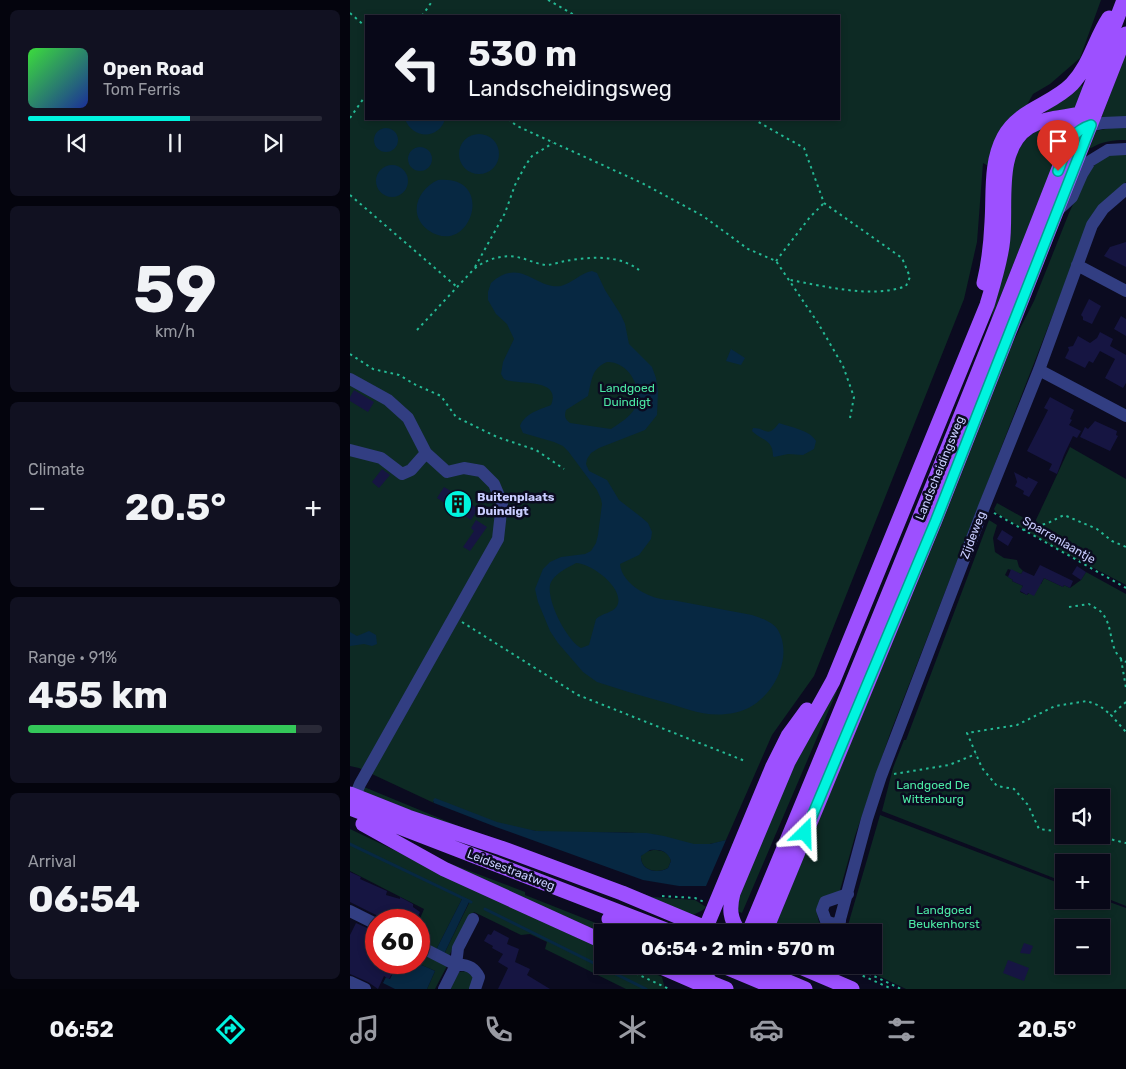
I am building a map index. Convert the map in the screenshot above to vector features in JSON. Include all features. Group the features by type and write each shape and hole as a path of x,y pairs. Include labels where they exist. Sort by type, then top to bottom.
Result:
{"main road":[{"name":"Landscheidingsweg","path":"760,924 936,520 1058,210 1123,0"},
{"path":"969,345 988,267 994,172 996,157 1002,142 1016,121 1062,93 1077,79 1086,65 1104,26 1123,0"},
{"path":"733,924 730,904 733,894 788,762 797,743 825,698 844,655 969,345 987,305 1004,235 1006,167 1012,147 1024,131 1048,119 1086,120 1098,107 1126,34"},
{"name":"Landscheidingsweg","path":"760,924 1072,135 1086,120"},
{"path":"711,924 780,751 788,736 830,679 844,655"},
{"path":"352,799 501,848 613,890 693,924"},
{"name":"Leidsestraatweg","path":"352,799 529,883 624,924"},
{"path":"356,821 444,869 594,938"},
{"name":"Leidsestraatweg","path":"356,821 648,924"},
{"path":"682,974 726,989 732,974"},
{"path":"703,974 704,982"},
{"path":"741,989 747,974"},
{"path":"781,976 805,989"},
{"path":"781,976 852,989"}],"street":[{"path":"1086,120 1126,122"},
{"path":"1058,210 1072,197 1090,161 1108,150 1126,149"},
{"name":"Zijdeweg","path":"848,894 825,902 822,910 826,920 839,924 848,894 867,819 881,776 984,507 1039,370 1092,225 1103,209 1126,189"},
{"path":"1077,266 1126,291"},
{"path":"1039,370 1126,416"},
{"path":"350,379 388,400 408,418 426,453 447,472 464,468 481,471 494,484 502,503 498,539 352,799"},
{"path":"350,450 381,458 402,474 411,470 426,453"},
{"path":"350,911 365,918"},
{"path":"444,989 456,965 458,948 473,919"},
{"path":"430,952 456,965 463,964 476,971 479,977 475,989"},
{"path":"350,982 365,989"}],"path":[{"path":"423,15 434,0"},
{"path":"548,0 574,15"},
{"path":"350,13 365,26"},
{"path":"350,118 365,96"},
{"path":"509,120 517,126 642,183 702,216 748,249 776,261 790,280 843,366 854,397 850,418"},
{"path":"755,120 804,148 824,202 902,258 910,277 906,286 893,291 848,290 790,280"},
{"path":"474,269 501,221 515,185 525,166 532,156 553,143"},
{"path":"350,195 457,287"},
{"path":"776,261 824,202"},
{"path":"417,330 474,269 481,263 500,257 516,257 548,265 586,258 612,258 632,264 639,270"},
{"path":"350,354 373,369 399,375 441,396 456,417 497,437 536,450 564,469"},
{"name":"Sparrenlaantje","path":"984,507 1126,588"},
{"path":"1024,530 1048,523 1064,515 1097,530 1112,541 1126,547"},
{"path":"1069,607 1089,604 1103,614 1112,645 1121,659 1126,688"},
{"path":"454,617 578,694 745,761"},
{"path":"1121,659 1126,662"},
{"path":"1055,831 1040,829 1028,805 1014,789 998,786 982,768 967,733 1017,725 1055,706 1087,701 1100,706 1126,732"},
{"path":"1110,715 1126,702"},
{"path":"881,776 949,765 976,754"},
{"path":"1110,839 1126,843"},
{"path":"637,974 668,989"},
{"path":"859,974 892,989"},
{"path":"870,974 901,989"}],"green space":[{"name":"Landgoed Duindigt","path":"350,0 1101,0 1080,58 1050,84 1033,94 992,168 983,163 977,242 964,299 814,676 772,735 726,840 707,845 697,845 648,834 564,833 523,829 497,823 433,801 434,803 359,768 350,766"},
{"path":"1126,53 1126,118 1100,121"},
{"path":"1077,84 1085,87 1077,108 1047,112 1046,105"},
{"path":"1070,123 991,320 1005,245 1011,180 1016,156 1025,141 1036,132 1048,127"},
{"path":"1126,125 1126,140 1108,141 1091,148 1088,146 1095,131"},
{"path":"1126,152 1126,182 1105,200 1090,219 891,731 855,836 839,894 823,898 816,909 819,922 822,924 776,924 1012,344 1034,301 1069,213 1088,172 1105,154"},
{"path":"1070,447 1126,479 1126,585 1054,547 996,513 994,509 997,503 1031,522 1035,522"},
{"name":"Landgoed De Wittenburg","path":"989,520 997,525 993,538 995,552 1004,558 1017,560 1019,567 1023,571 1021,574 1008,569 1005,575 1023,586 1020,592 1027,595 1041,584 1044,578 1063,587 1064,585 1070,588 1081,580 1086,572 1126,594 1126,906 1110,900 1110,854 1055,854 1055,878 882,811 893,768 904,740 906,740"},
{"path":"835,690 837,691 742,913 737,911 735,902 780,793"},
{"path":"364,787 485,837 652,897 695,900 706,907 693,915 375,797 363,791"},
{"name":"Landgoed Beukenhorst","path":"880,815 1055,882 1055,909 1110,909 1110,902 1126,908 1126,989 906,989 875,974 882,974 882,924 848,924"},
{"path":"350,829 594,945 594,973 545,949 547,942 530,934 521,935 474,912 465,924 449,956 444,954 470,901 463,897 436,950 430,947 430,909 424,909 350,871"},
{"path":"653,850 662,851 669,855 671,861 668,868 655,871 643,865 641,856 645,852"},
{"path":"446,862 525,892 525,895 598,924 594,924 594,931 502,894"},
{"path":"430,958 447,966 435,989 427,989 435,971 430,969"},
{"path":"466,971 473,977 473,982 469,989 450,989 459,972"},
{"path":"596,974 656,974 662,977 665,989 626,989"}],"water":[{"path":"405,120 445,120 442,126 432,134 419,133 408,126"},
{"path":"386,128 395,131 398,140 395,149 386,152 377,149 374,140 377,131"},
{"path":"483,134 490,137 496,143 499,154 498,162 490,171 483,174 475,174 468,171 460,162 459,150 462,143 471,135"},
{"path":"420,147 429,150 432,159 429,168 420,171 411,168 408,159 411,150"},
{"path":"392,165 398,166 403,170 407,175 407,187 403,192 398,196 392,197 386,196 381,192 377,187 376,181 377,175 381,170 386,166"},
{"path":"438,180 457,182 468,190 472,201 471,214 465,226 456,234 443,236 428,230 418,217 418,202 421,196 425,189"},
{"path":"588,272 597,273 621,315 629,344 652,367 658,392 657,415 645,430 599,448 591,453 586,464 589,471 607,480 619,500 648,523 652,532 651,539 639,555 620,564 622,572 626,579 648,595 665,600 752,615 776,627 782,639 783,648 783,658 778,676 761,699 754,705 740,711 718,715 701,713 597,682 583,672 558,643 550,631 538,602 535,589 543,569 550,562 561,557 585,554 591,551 598,535 602,504 597,490 563,446 523,433 520,426 525,418 533,412 551,405 553,396 550,390 537,384 503,378 501,374 503,362 514,339 507,324 496,314 488,300 488,292 491,283 511,273 520,273 552,286 561,286","holes":["607,362 622,366 632,377 636,384 637,392 635,408 628,417 611,429 570,423 565,417 566,410 588,396 595,372","576,563 590,567 606,578 612,585 618,599 615,608 596,619 589,645 581,648 569,637 558,618 550,589 551,582 556,576"]},
{"path":"731,349 745,358 741,365 726,361"},
{"path":"779,423 809,434 816,441 814,449 803,455 788,454 774,457 769,443 752,431 753,428 758,428 769,432"},
{"path":"369,631 376,635 377,644 372,646 364,644 350,646 350,632 357,636"},
{"path":"435,798 497,822 536,831 647,833 694,844 710,844 726,840 706,886 679,886 643,880 496,827 434,803 433,800","holes":["650,850 660,850 668,855 671,861 668,868 659,871 646,868 641,861 641,856"]},
{"path":"463,897 470,900 444,954 436,950"},
{"path":"430,969 435,971 427,989 395,989 383,983 386,977 390,979 392,974 430,974"}],"building":[{"path":"1126,242 1126,267 1104,256 1110,247"},
{"path":"1089,299 1101,306 1092,324 1083,320 1081,315"},
{"path":"1121,316 1126,319 1126,336 1114,329"},
{"path":"1100,332 1113,339 1110,346 1126,355 1126,383 1123,388 1105,378 1115,359 1100,351 1093,363 1089,361 1085,368 1065,358 1069,350 1068,347 1073,346 1078,336 1090,343 1097,338"},
{"path":"354,390 374,402 368,412 350,401"},
{"path":"1050,397 1074,410 1069,425 1081,431 1077,438 1073,436 1057,474 1049,470 1052,464 1027,451 1048,410 1044,408"},
{"path":"1095,421 1117,431 1116,435 1118,436 1110,451 1080,437 1085,427 1088,429"},
{"path":"382,469 390,475 379,488 372,482"},
{"path":"1014,472 1038,482 1029,497 1023,494 1024,491 1015,486 1017,482"},
{"name":"Buitenplaats Duindigt","path":"444,487 456,494 458,491 469,497 467,501 478,509 471,520 437,498"},
{"path":"476,520 487,527 470,551 463,547 474,531 471,528"},
{"path":"1002,530 1013,537 1008,546 997,539"},
{"path":"1040,565 1073,581 1070,588 1064,585 1063,587 1044,578 1034,596 1028,593 1027,595 1020,591 1023,586 1008,577 1011,569 1021,574 1023,571 1034,576"},
{"path":"1077,566 1086,572 1081,580 1072,574"},
{"path":"350,872 361,877 360,879 387,891 386,895 400,899 400,897 413,904 416,909 365,910 350,902"},
{"path":"356,923 365,927 365,974 392,974 389,979 384,976 378,989 350,974 350,935"},
{"path":"494,930 509,938 507,944 519,949 515,962 530,969 527,975 550,989 498,989 508,968 498,962 503,954 484,941 488,934 491,935"},
{"path":"1024,943 1033,946 1030,954 1020,953"},
{"path":"1008,960 1029,968 1024,981 1003,973"}],"waterway":[{"path":"350,844 471,902"},
{"path":"485,909 646,989"}],"place":[{"name":"Buitenplaats Duindigt","path":"458,504"}],"route":[{"path":"805,833 936,520 1091,125 1072,135 1058,171"}]}
